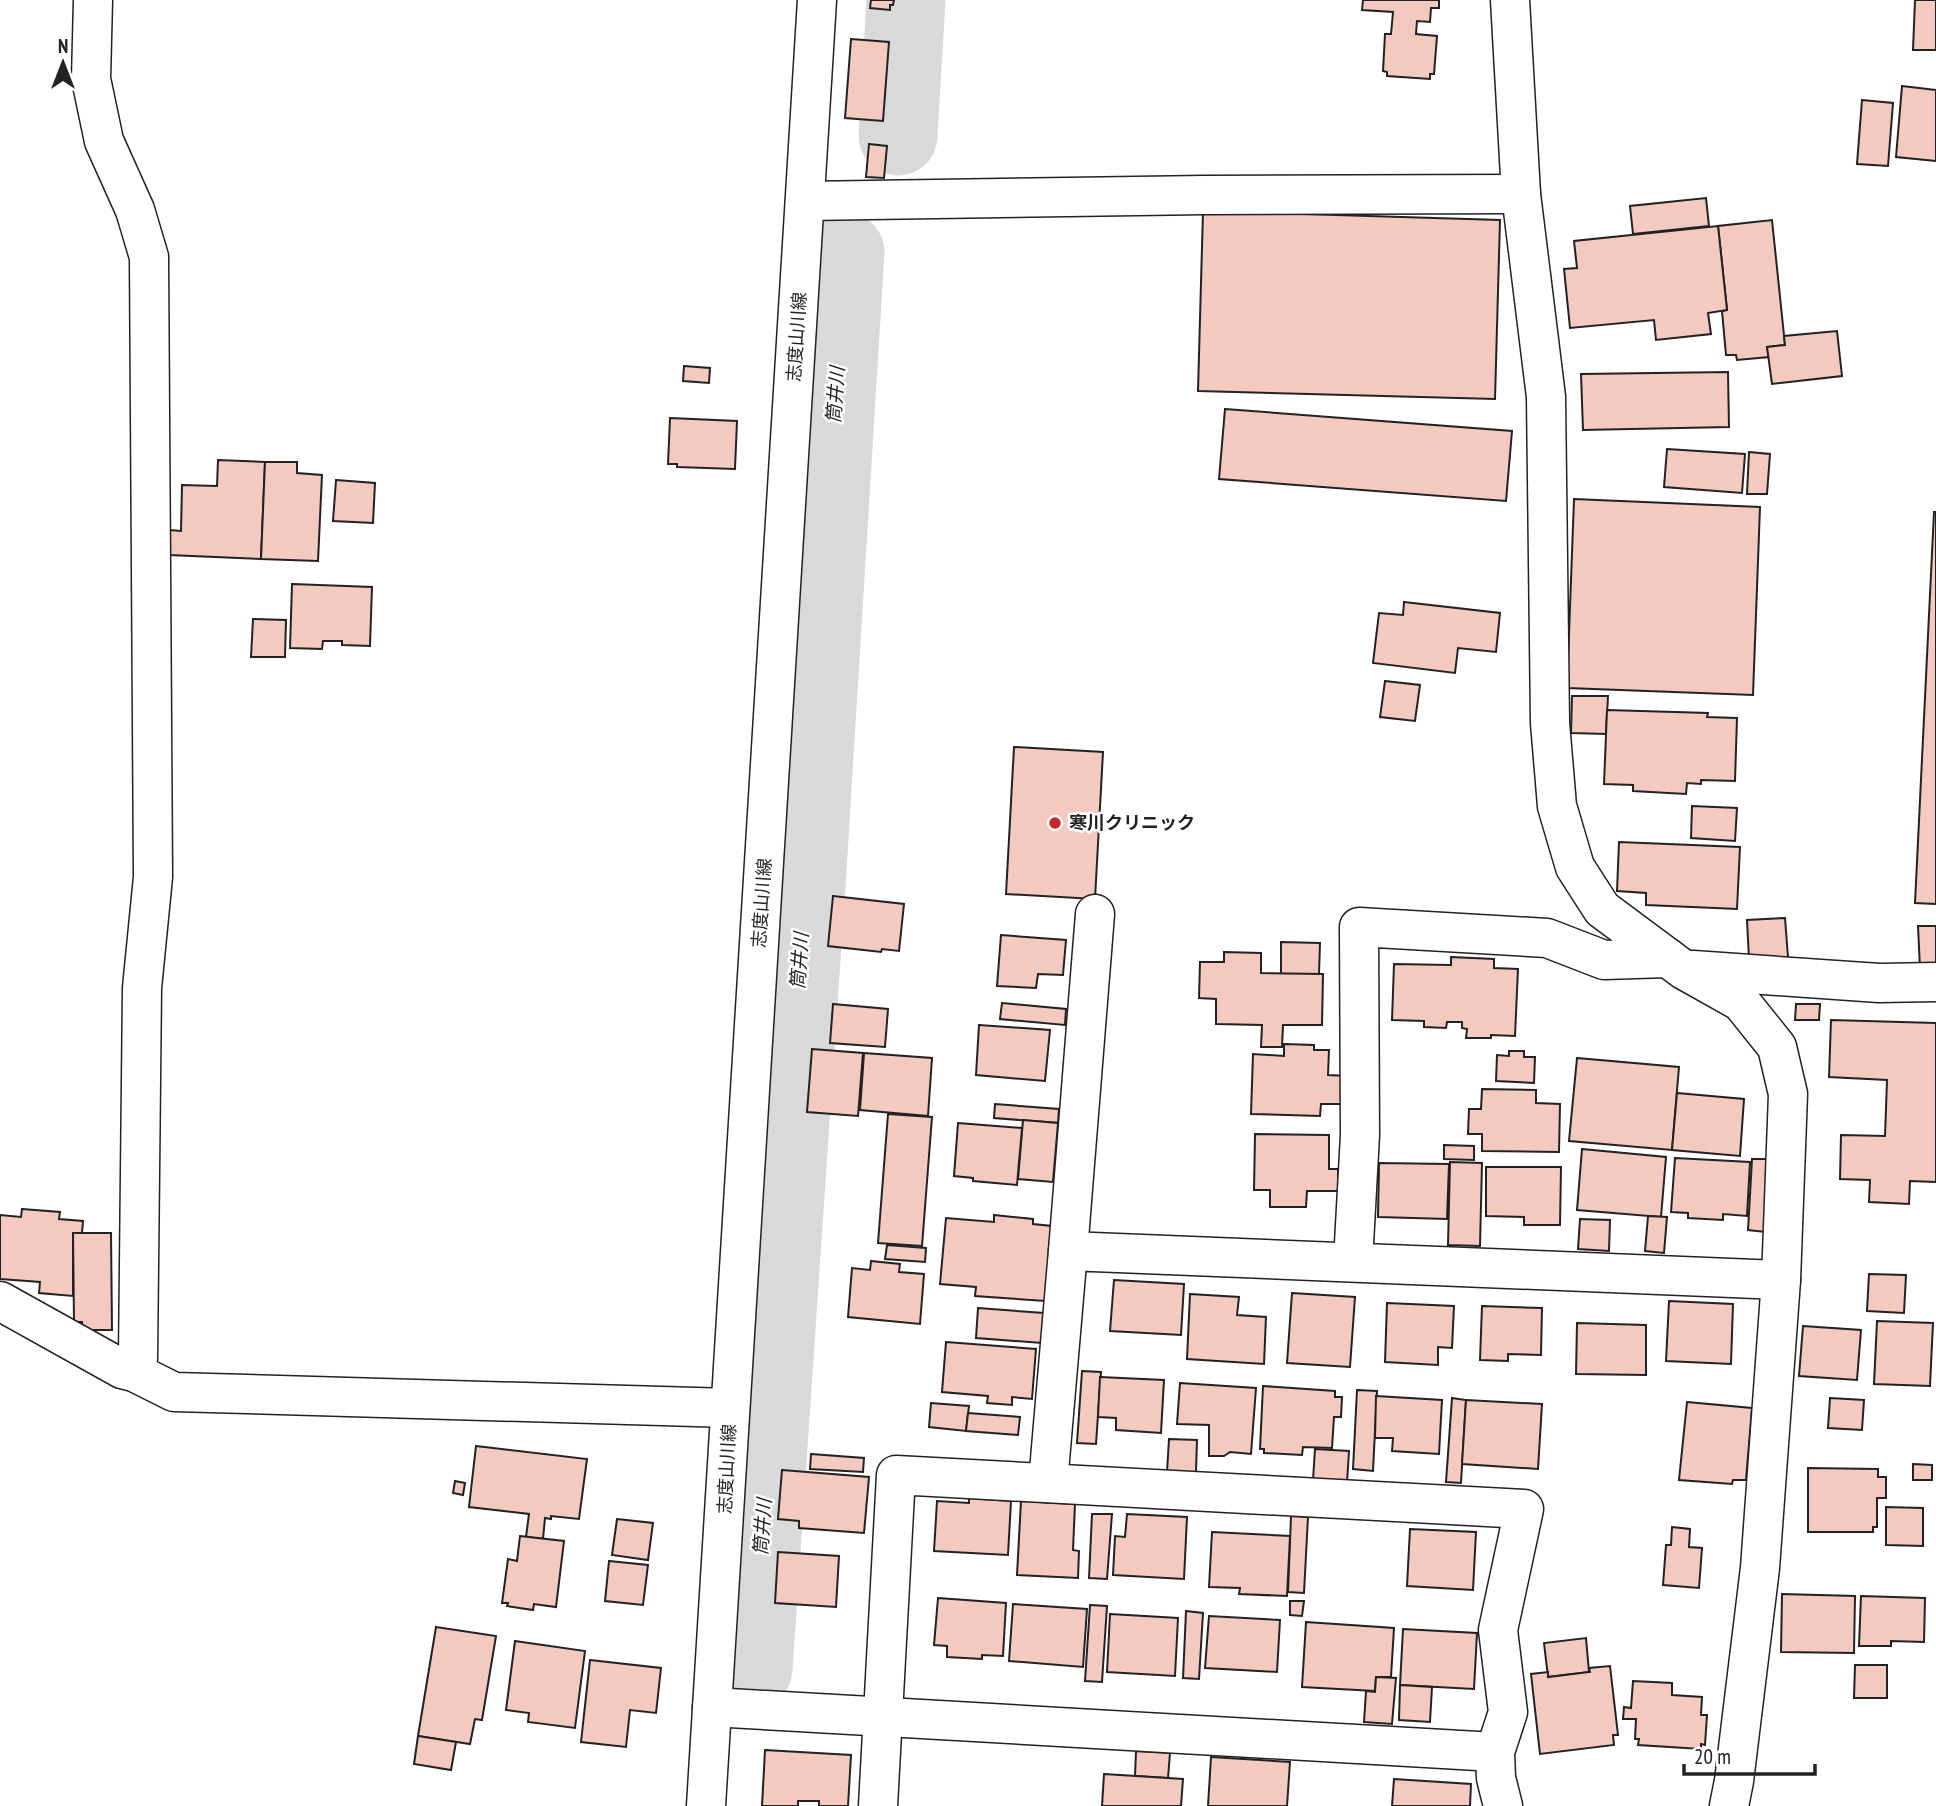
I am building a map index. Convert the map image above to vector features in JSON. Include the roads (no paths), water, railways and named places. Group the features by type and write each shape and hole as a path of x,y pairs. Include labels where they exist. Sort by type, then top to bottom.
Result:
{"street":[{"path":"93,0 92,79 104,141 135,210 149,257 153,877 142,988 138,1358 134,1372"},
{"name":"志度山川線","path":"706,1806 807,201 817,0"},
{"path":"1510,0 1521,194 1546,397 1550,723 1557,806 1575,867 1602,909 1676,964 1741,1002 1777,1047 1788,1094 1781,1280 1760,1568 1729,1806"},
{"path":"807,201 1521,194"},
{"path":"1048,1482 1096,914"},
{"path":"1353,1262 1360,1135 1359,927 1547,938 1604,960 1879,983 1936,982"},
{"path":"1068,1251 1781,1280"},
{"path":"0,1301 122,1370 134,1372 174,1392 730,1408"},
{"path":"878,1806 896,1475 1524,1509 1498,1630 1508,1712 1495,1752 1496,1778 1503,1806"},
{"path":"712,1707 1495,1752"}],"waterway":[{"name":"筒井川","path":"898,136 906,0"},
{"name":"筒井川","path":"753,1669 807,870 845,252"}],"place":[{"name":"寒川クリニック","path":"1055,823"}]}
